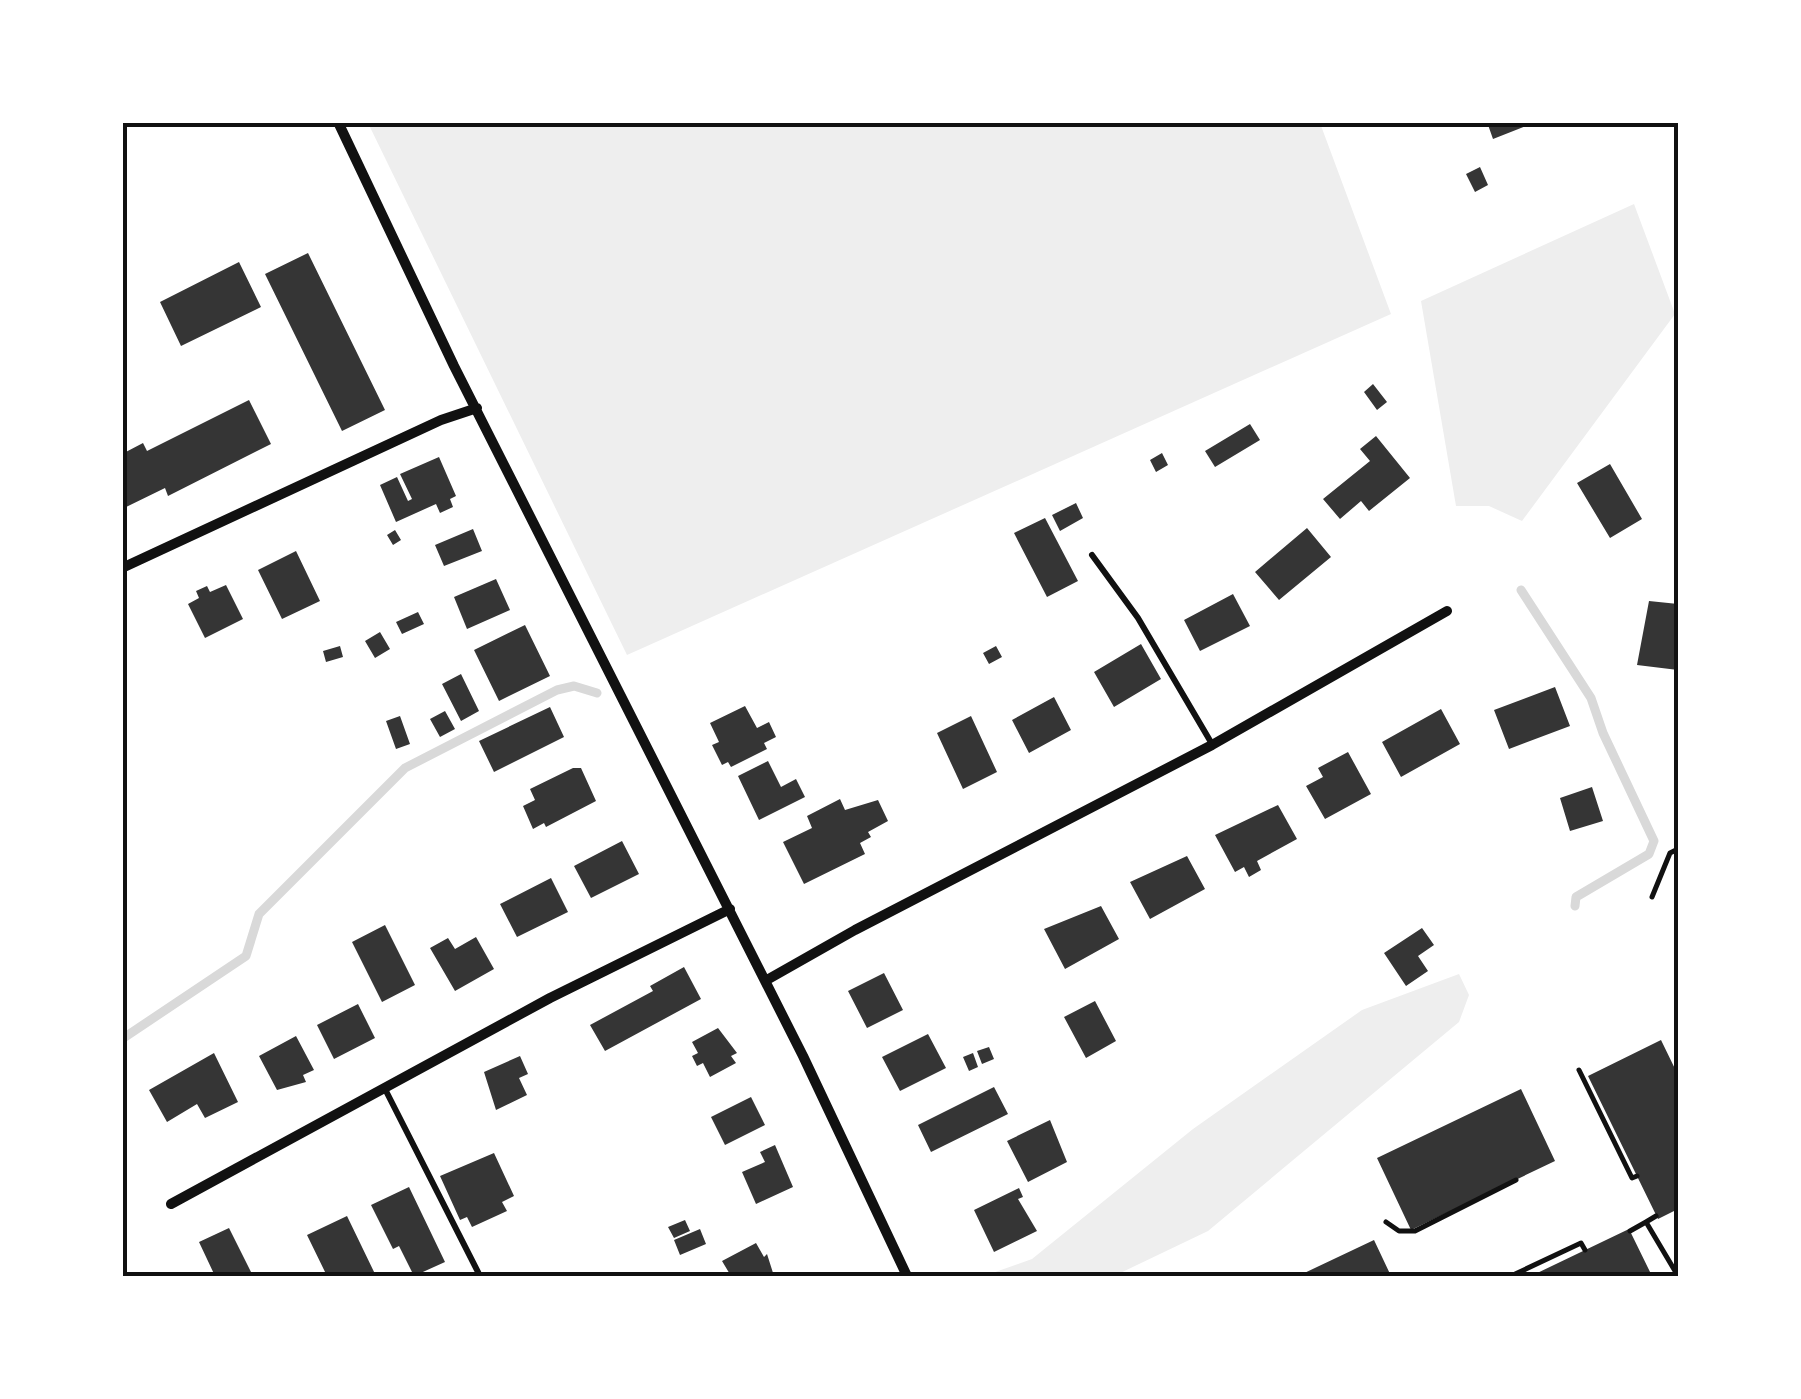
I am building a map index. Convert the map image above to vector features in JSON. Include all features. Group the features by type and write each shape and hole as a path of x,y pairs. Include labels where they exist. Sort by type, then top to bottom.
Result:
{"street":[{"path":"338,122 477,408 730,909 907,1276"},
{"path":"122,568 441,420 477,408"},
{"path":"765,981 854,930 1212,746 1448,611"},
{"path":"171,1204 550,998 730,909"}],"lane":[{"path":"1092,555 1138,618 1212,746"},
{"path":"385,1088 478,1274"}],"path":[{"path":"1652,897 1670,853 1678,849"},
{"path":"1579,1070 1632,1178 1637,1176"},
{"path":"1386,1222 1400,1231 1415,1231 1516,1180"},
{"path":"1630,1231 1656,1216"},
{"path":"1646,1222 1678,1276"},
{"path":"1512,1276 1581,1242 1585,1250"}],"shaded area":[{"path":"368,123 1320,123 1391,314 627,655"},
{"path":"1634,204 1675,314 1522,521 1489,506 1456,506 1421,301"},
{"path":"1459,974 1469,995 1459,1022 1208,1231 1114,1276 984,1276 1032,1259 1193,1129 1362,1010"}],"building":[{"path":"1487,122 1534,122 1534,123 1493,139"},
{"path":"1480,167 1488,185 1475,192 1466,174"},
{"path":"308,253 385,410 342,431 265,274"},
{"path":"239,262 261,307 181,346 160,302"},
{"path":"1373,384 1387,402 1377,410 1364,392"},
{"path":"249,400 271,444 168,496 165,488 122,509 122,454 143,443 147,451"},
{"path":"1250,424 1260,440 1215,467 1205,451"},
{"path":"1376,436 1410,478 1369,511 1361,501 1340,519 1323,499 1370,461 1360,449"},
{"path":"1162,453 1168,465 1156,472 1150,460"},
{"path":"439,457 456,496 450,499 453,507 440,513 436,504 396,522 380,485 397,477 408,501 412,499 400,474"},
{"path":"1610,464 1642,519 1610,538 1577,483"},
{"path":"1076,503 1083,518 1060,531 1052,515"},
{"path":"1045,518 1078,581 1047,597 1014,533"},
{"path":"1307,528 1331,557 1279,600 1255,572"},
{"path":"473,529 482,551 444,566 435,545"},
{"path":"395,530 401,540 393,545 387,535"},
{"path":"296,551 320,601 282,619 258,570"},
{"path":"496,579 510,610 467,629 454,597"},
{"path":"226,585 243,619 205,638 188,604 199,598 196,591 207,586 210,592"},
{"path":"1233,594 1250,626 1200,651 1184,620"},
{"path":"1649,601 1678,604 1678,670 1637,665"},
{"path":"418,612 424,624 402,634 396,622"},
{"path":"525,625 550,676 499,701 474,650"},
{"path":"380,632 390,649 375,658 365,641"},
{"path":"1141,644 1161,679 1114,707 1094,672"},
{"path":"340,646 343,657 326,662 323,651"},
{"path":"996,646 1002,657 989,664 983,653"},
{"path":"461,674 479,711 461,721 442,684"},
{"path":"1555,687 1570,726 1509,749 1494,710"},
{"path":"1054,697 1071,730 1029,753 1012,720"},
{"path":"745,706 757,728 769,722 776,737 764,743 767,749 731,767 728,762 722,765 712,745 719,742 710,723"},
{"path":"550,707 564,737 494,772 479,741"},
{"path":"1441,709 1460,744 1401,777 1382,742"},
{"path":"445,711 455,729 440,737 430,719"},
{"path":"400,716 410,744 396,749 386,721"},
{"path":"971,716 997,772 963,789 937,733"},
{"path":"1348,752 1371,794 1325,819 1306,786 1323,777 1318,768"},
{"path":"768,761 781,787 796,779 805,797 759,820 738,776"},
{"path":"573,768 581,768 596,801 546,827 544,823 533,829 523,806 535,800 530,789"},
{"path":"1592,787 1603,821 1570,831 1560,798"},
{"path":"840,799 845,810 878,800 888,821 868,832 871,837 860,843 865,854 804,884 783,842 812,828 807,816"},
{"path":"1278,805 1297,839 1257,861 1261,870 1249,877 1244,867 1235,872 1215,835"},
{"path":"622,841 639,874 591,898 574,866"},
{"path":"1187,856 1205,889 1150,919 1130,882"},
{"path":"551,878 568,912 517,937 500,904"},
{"path":"1101,906 1119,939 1065,969 1044,929"},
{"path":"385,925 415,985 382,1002 352,942"},
{"path":"1422,928 1434,945 1418,956 1428,971 1406,986 1384,953"},
{"path":"476,937 494,969 455,991 430,948 448,938 455,949"},
{"path":"684,967 701,999 605,1051 590,1025 653,991 650,986"},
{"path":"884,973 903,1010 867,1028 848,991"},
{"path":"1095,1001 1116,1041 1086,1058 1064,1017"},
{"path":"358,1004 375,1038 334,1059 317,1025"},
{"path":"718,1028 737,1053 731,1056 736,1063 710,1077 703,1063 697,1066 692,1056 698,1053 692,1042"},
{"path":"928,1034 946,1068 900,1091 882,1057"},
{"path":"296,1036 314,1070 303,1075 306,1082 277,1090 259,1056"},
{"path":"1661,1040 1678,1075 1678,1209 1658,1219 1588,1076"},
{"path":"989,1047 994,1059 982,1064 977,1051"},
{"path":"214,1053 238,1102 205,1118 197,1104 167,1122 149,1090"},
{"path":"973,1053 978,1067 969,1071 963,1057"},
{"path":"520,1056 528,1074 519,1078 527,1095 496,1110 484,1072"},
{"path":"994,1087 1008,1114 931,1152 918,1125"},
{"path":"1521,1089 1555,1161 1411,1230 1377,1158"},
{"path":"751,1097 765,1125 725,1145 711,1117"},
{"path":"1050,1120 1067,1162 1028,1182 1007,1141"},
{"path":"775,1145 793,1187 756,1204 742,1172 765,1162 760,1152"},
{"path":"494,1153 514,1196 502,1202 507,1211 472,1227 467,1217 460,1220 440,1176"},
{"path":"409,1187 445,1262 414,1276 399,1246 393,1249 371,1205"},
{"path":"1019,1188 1023,1197 1018,1199 1037,1231 994,1252 974,1210"},
{"path":"347,1216 376,1276 327,1276 307,1235"},
{"path":"685,1220 690,1231 674,1238 668,1227"},
{"path":"229,1228 253,1276 215,1276 199,1242"},
{"path":"700,1229 706,1244 680,1255 674,1240"},
{"path":"1629,1229 1652,1276 1531,1276"},
{"path":"1374,1240 1391,1276 1298,1276"},
{"path":"756,1243 764,1257 767,1254 774,1276 731,1276 722,1261"}],"waterway":[{"path":"1521,590 1591,698 1603,733 1654,841 1649,854 1576,897 1575,906"},
{"path":"122,1039 246,956 259,914 405,768 557,690 574,686 597,693"}]}
